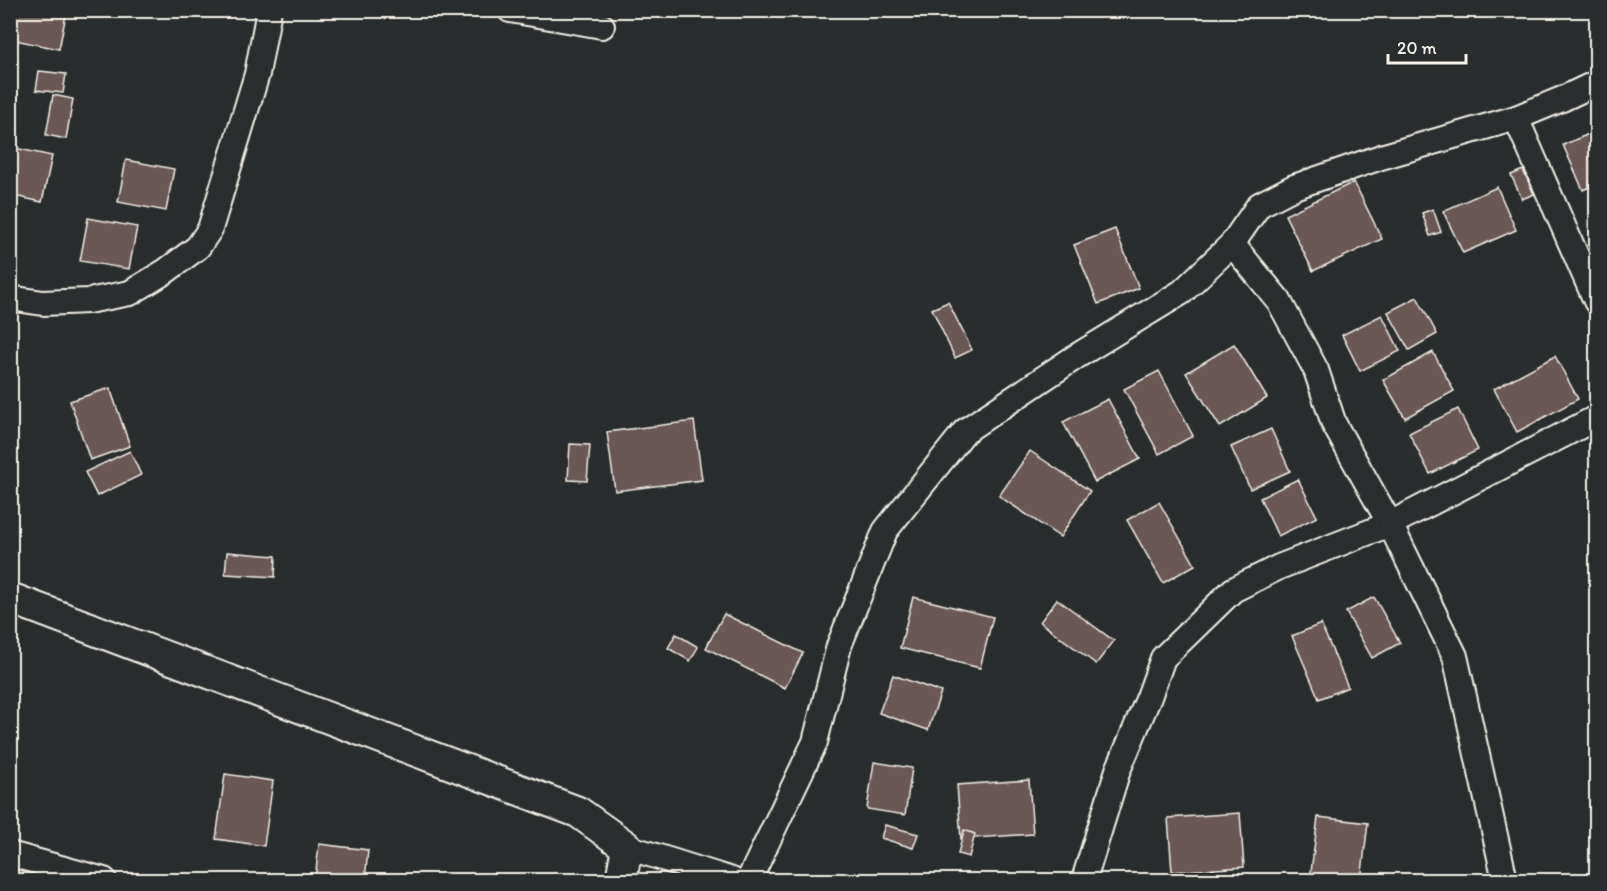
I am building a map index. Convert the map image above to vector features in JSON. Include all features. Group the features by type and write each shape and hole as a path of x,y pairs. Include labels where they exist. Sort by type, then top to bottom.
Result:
{"street":[{"path":"10,298 43,303 88,301 130,293 198,248 210,229 257,74 269,10"},
{"path":"510,10 602,26"},
{"path":"749,880 815,742 839,646 885,531 965,431 1077,356 1182,292 1232,244 1259,205 1294,188 1381,157 1516,118 1596,83"},
{"path":"1516,118 1596,301"},
{"path":"1232,244 1279,301 1316,370 1335,424 1390,524 1455,656 1505,880"},
{"path":"1084,880 1118,770 1163,658 1233,590 1279,567 1390,524 1596,418"},
{"path":"10,598 578,812 627,847 732,880"},
{"path":"621,880 627,847"},
{"path":"10,855 104,880"}],"building":[{"path":"10,10 67,10 59,49 10,39"},
{"path":"39,71 66,74 63,93 36,90"},
{"path":"53,95 73,99 66,139 46,135"},
{"path":"1596,131 1596,184 1583,190 1563,145"},
{"path":"10,147 52,156 42,202 10,195"},
{"path":"126,160 174,169 166,211 118,202"},
{"path":"1523,170 1534,194 1522,199 1511,175"},
{"path":"1354,182 1382,239 1313,271 1285,215"},
{"path":"1497,187 1516,230 1463,253 1443,211"},
{"path":"1433,209 1441,232 1430,236 1422,213"},
{"path":"88,218 137,227 129,269 80,261"},
{"path":"1115,229 1139,288 1098,304 1074,245"},
{"path":"1417,297 1437,334 1409,350 1388,312"},
{"path":"948,302 972,350 955,358 932,309"},
{"path":"1382,315 1400,351 1360,371 1342,335"},
{"path":"1234,344 1267,398 1220,427 1186,373"},
{"path":"1433,352 1454,391 1405,418 1383,380"},
{"path":"1555,356 1578,399 1517,432 1494,389"},
{"path":"1159,371 1193,436 1159,454 1124,389"},
{"path":"110,388 130,446 90,460 70,401"},
{"path":"1108,399 1140,459 1095,482 1063,422"},
{"path":"1458,409 1478,450 1430,474 1409,433"},
{"path":"694,421 702,480 615,491 607,432"},
{"path":"1271,429 1290,471 1250,489 1231,447"},
{"path":"570,444 590,445 587,481 568,480"},
{"path":"130,451 141,475 97,496 85,472"},
{"path":"1030,451 1090,491 1060,537 999,496"},
{"path":"1298,479 1317,517 1278,536 1260,498"},
{"path":"1159,502 1195,565 1163,583 1127,520"},
{"path":"227,552 276,556 275,577 225,574"},
{"path":"913,597 993,617 980,668 900,648"},
{"path":"1374,597 1400,643 1372,658 1346,612"},
{"path":"1057,599 1114,641 1096,664 1040,622"},
{"path":"724,614 803,653 785,688 706,648"},
{"path":"1321,624 1348,687 1319,699 1292,636"},
{"path":"676,634 698,647 690,661 668,648"},
{"path":"893,675 941,692 928,730 879,713"},
{"path":"874,762 912,768 905,815 867,809"},
{"path":"225,774 273,781 264,846 216,839"},
{"path":"1029,780 1033,834 961,839 957,785"},
{"path":"1240,813 1244,867 1172,872 1168,818"},
{"path":"1318,817 1368,823 1361,880 1310,880"},
{"path":"885,825 918,834 913,848 881,838"},
{"path":"964,830 975,834 969,857 958,854"},
{"path":"319,844 368,850 365,880 315,880"}]}
